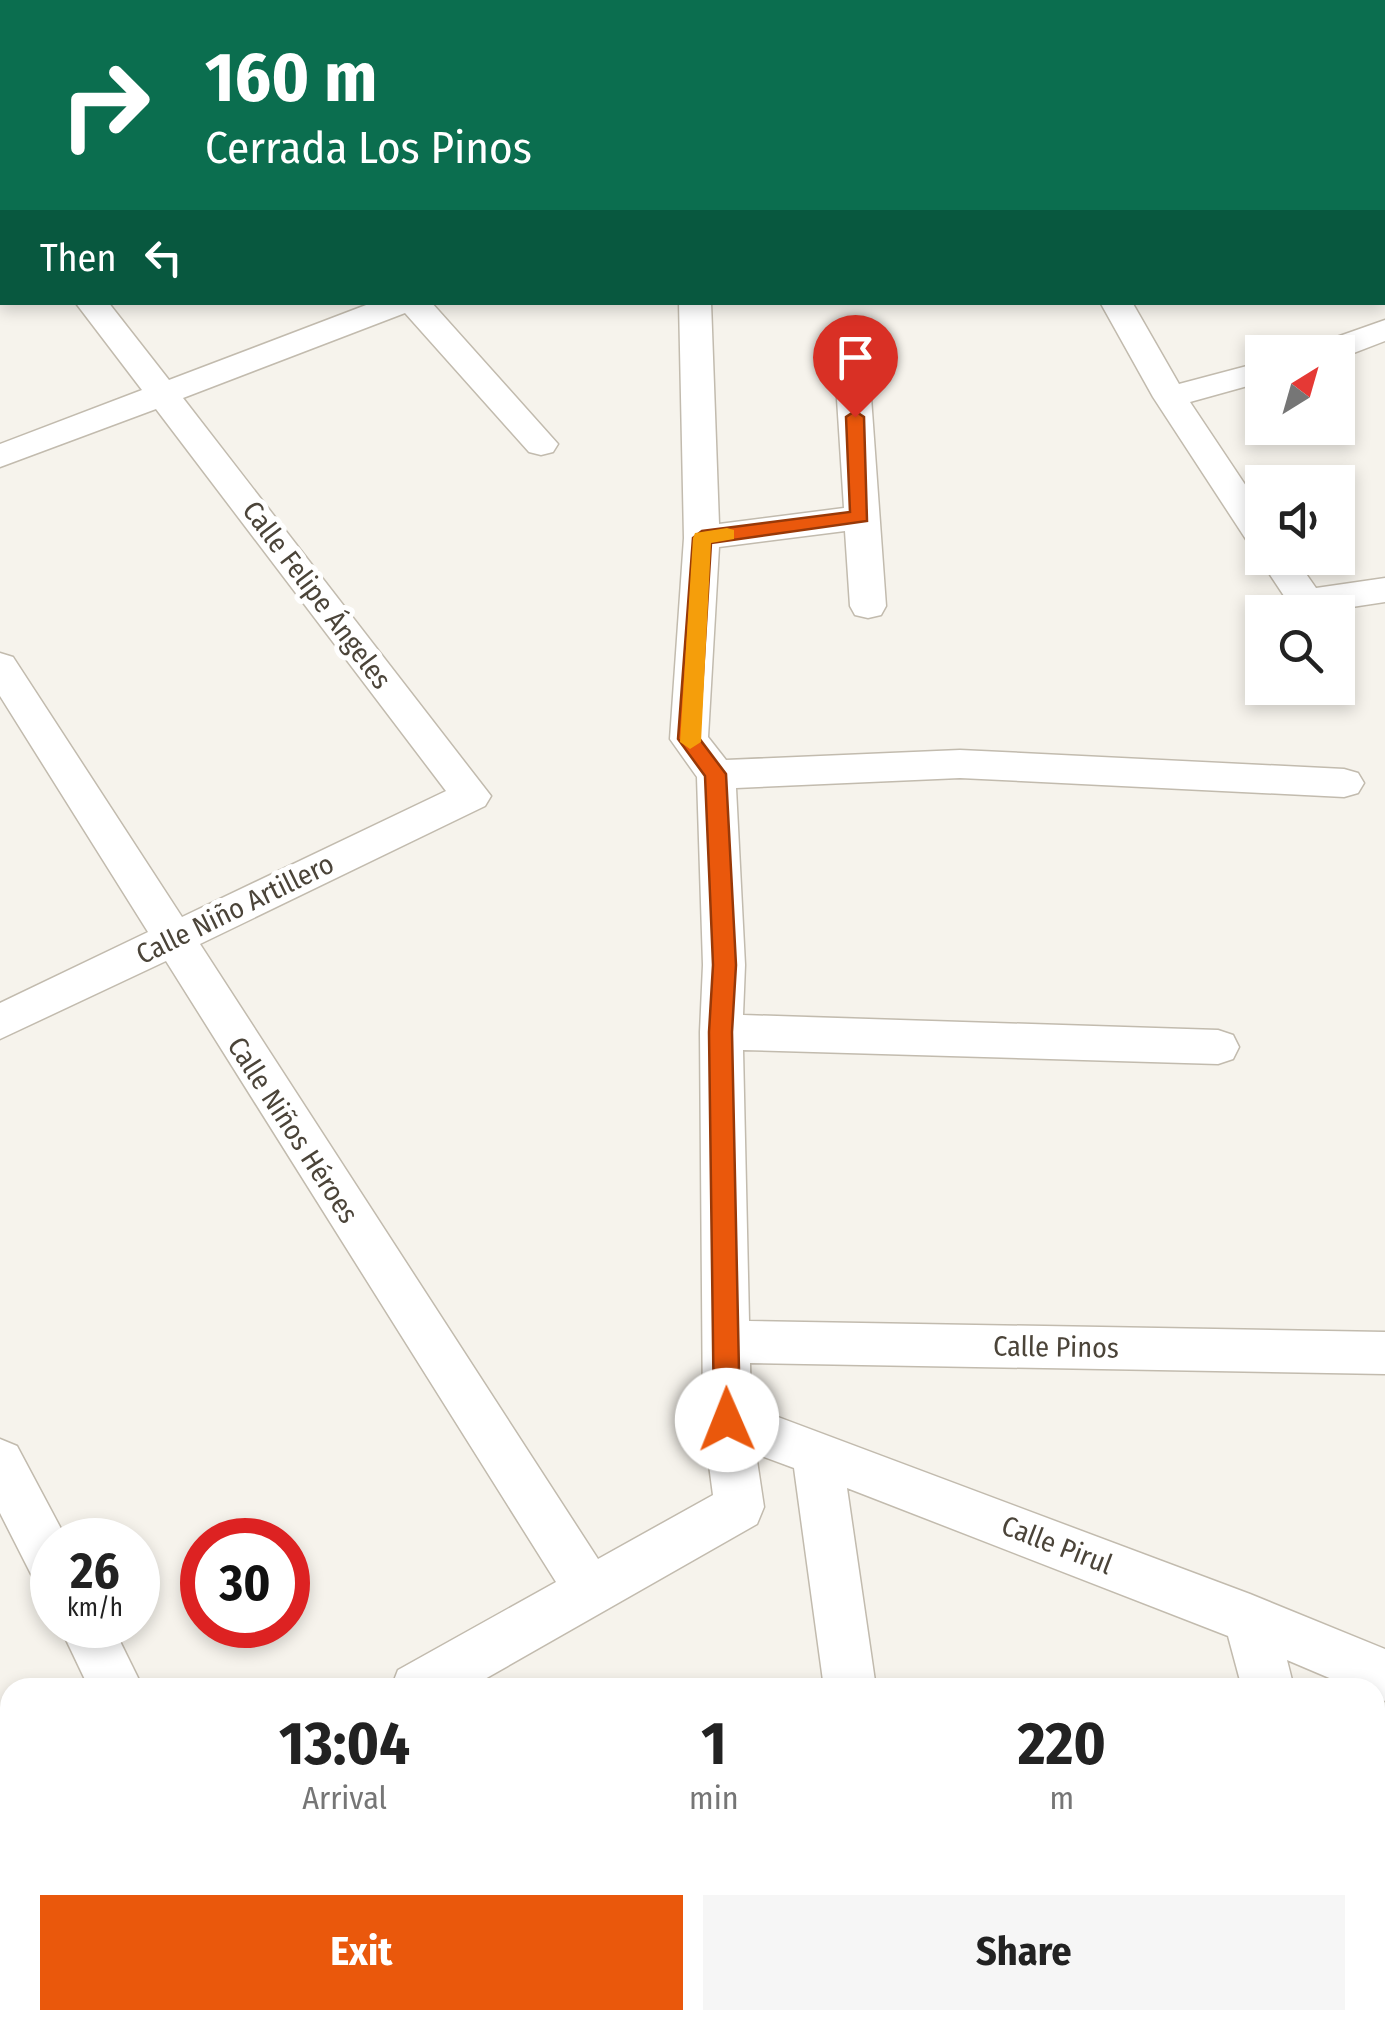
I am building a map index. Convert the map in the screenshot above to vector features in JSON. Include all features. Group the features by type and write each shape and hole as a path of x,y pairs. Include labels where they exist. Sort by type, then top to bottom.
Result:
{"street":[{"name":"Calle Felipe Ángeles","path":"93,305 470,796"},
{"path":"0,456 397,305"},
{"path":"416,305 541,444"},
{"path":"435,1678 738,1507 727,1420 721,1032 724,965 716,774 688,739 702,538 696,305"},
{"path":"1118,305 1170,397 1245,510"},
{"path":"1355,341 1385,330"},
{"path":"1170,397 1245,377"},
{"path":"853,383 868,606"},
{"path":"702,538 860,516"},
{"path":"1288,575 1306,602 1385,590"},
{"name":"Calle Niños Héroes","path":"0,666 590,1592"},
{"path":"716,774 960,764 1344,783"},
{"name":"Calle Niño Artillero","path":"0,1022 470,796"},
{"path":"721,1032 1218,1047"},
{"name":"Calle Pinos","path":"726,1342 1385,1353"},
{"name":"Calle Pirul","path":"727,1420 1250,1619 1385,1675"},
{"path":"817,1454 849,1678"},
{"path":"0,1462 30,1520"},
{"path":"1250,1619 1265,1678"},
{"path":"96,1648 112,1678"}],"slow traffic":[{"path":"690,742 702,538 727,534"}],"route":[{"path":"727,1420 721,1032 724,965 716,774 688,739 702,538 860,516 855,417"}]}
